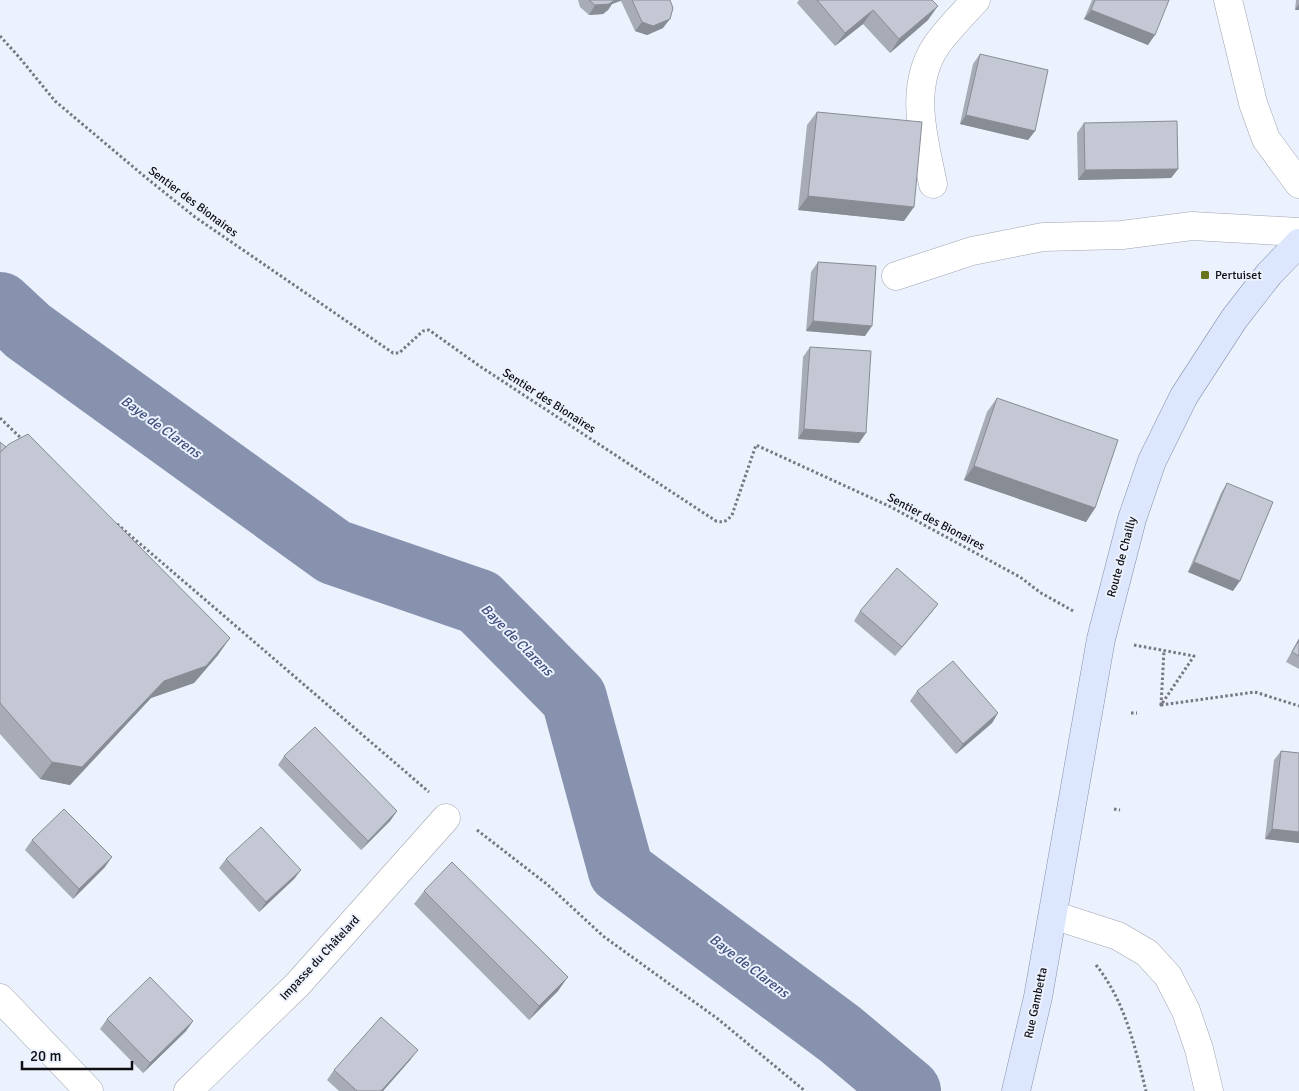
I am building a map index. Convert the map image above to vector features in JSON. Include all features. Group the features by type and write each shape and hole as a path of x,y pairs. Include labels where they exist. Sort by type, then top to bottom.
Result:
{"main road":[{"name":"Route de Chailly","path":"1053,915 1102,633 1132,519 1152,461 1184,396 1229,325 1269,274 1299,243"},
{"name":"Rue Gambetta","path":"1016,1091 1038,997 1053,915"}],"street":[{"path":"932,184 921,123 920,94 925,69 936,46 976,0"},
{"path":"1228,0 1253,103 1266,139 1299,184"},
{"path":"896,276 972,251 1043,237 1122,235 1192,226 1299,232"},
{"name":"Impasse du Châtelard","path":"188,1091 298,984 450,813"},
{"path":"1053,915 1118,936 1147,953 1168,976 1186,1011 1199,1049 1209,1091"},
{"path":"0,998 89,1091"}],"path":[{"name":"Sentier des Bionaires","path":"0,36 54,101 144,176 195,217 393,353 399,353 423,330 429,330 481,367 716,521 727,521 732,515 756,445 891,507 1020,578 1102,633"},
{"path":"0,418 28,445"},
{"path":"116,524 450,813 548,885 603,936 718,1019 805,1091"},
{"path":"1102,633 1194,656 1161,705"},
{"path":"1161,705 1164,650"},
{"path":"1161,705 1256,692 1299,706"},
{"path":"1131,712 1138,713"},
{"path":"1114,809 1120,810"},
{"path":"1094,963 1107,979 1124,1012 1146,1091"}],"building":[{"path":"589,0 615,0 609,4 595,5"},
{"path":"632,0 670,0 673,8 670,19 653,26 642,22"},
{"path":"817,0 932,0 938,6 899,39 873,10 845,33"},
{"path":"1095,0 1169,0 1155,35 1091,10"},
{"path":"980,54 1048,70 1035,131 966,115"},
{"path":"817,112 922,122 914,207 808,196"},
{"path":"1177,121 1178,169 1085,170 1084,123"},
{"path":"818,262 876,266 872,326 813,321"},
{"path":"810,347 871,351 866,433 804,429"},
{"path":"997,398 1118,440 1095,508 974,466"},
{"path":"28,434 230,638 206,666 164,681 82,767 52,762 0,703 0,452 9,444"},
{"path":"0,442 6,447 0,452"},
{"path":"1227,483 1273,502 1240,581 1194,562"},
{"path":"897,568 938,604 902,647 860,611"},
{"path":"1299,640 1299,656 1292,652"},
{"path":"953,661 998,713 963,744 917,691"},
{"path":"315,727 397,811 368,841 284,756"},
{"path":"1281,751 1299,753 1299,832 1272,829"},
{"path":"64,809 112,857 79,889 32,840"},
{"path":"261,827 301,870 266,902 226,859"},
{"path":"452,862 568,977 539,1006 424,891"},
{"path":"150,977 193,1021 150,1063 107,1019"},
{"path":"381,1017 418,1050 381,1091 357,1091 334,1070"}],"waterway":[{"name":"Baye de Clarens","path":"0,305 28,331 334,552 479,602 574,698 621,871 840,1034 908,1091"}],"place":[{"name":"Pertuiset","path":"1205,275"}]}
